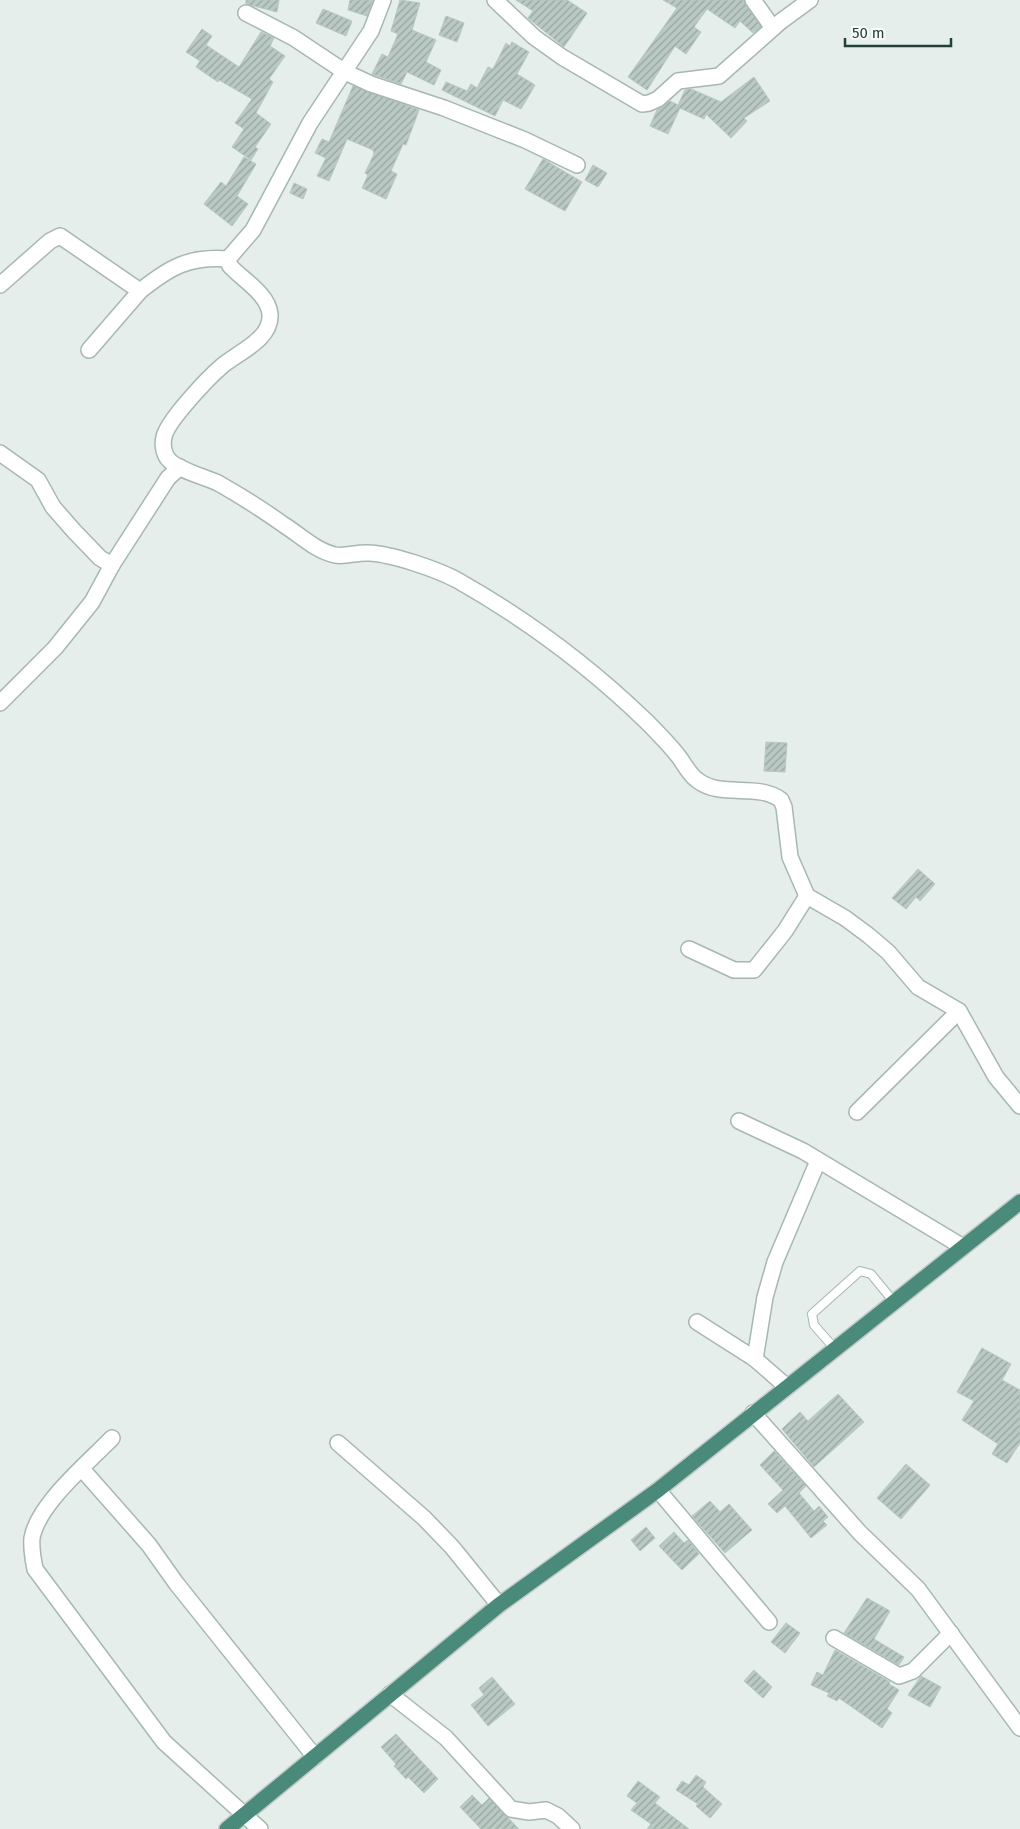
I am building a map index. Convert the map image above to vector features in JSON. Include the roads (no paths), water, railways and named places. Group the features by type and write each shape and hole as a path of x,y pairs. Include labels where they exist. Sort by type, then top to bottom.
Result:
{"highway":[{"path":"227,1829 499,1605 658,1490 1020,1202"}],"street":[{"path":"228,260 254,230 310,123 371,31 383,0"},
{"path":"495,0 534,37 562,57 642,104 658,99 678,81 720,76 773,28 810,0"},
{"path":"752,0 773,28"},
{"path":"246,13 294,38 345,72 372,84 444,108 516,136 576,165"},
{"path":"0,285 50,241 60,236 140,291"},
{"path":"89,350 140,291 171,268 185,262 206,258 228,260"},
{"path":"228,260 230,266 267,303 270,315 268,327 257,341 207,380 168,428 163,438 163,448 171,463 204,476 248,500 320,549 344,556 358,553 381,554 431,568 456,580 556,642 644,720 700,782 718,788 765,791 781,800 784,807 790,857 808,896 846,918 868,935 888,952 918,987 959,1011 996,1077 1020,1106"},
{"path":"0,453 38,480 53,507 100,558 112,565"},
{"path":"0,702 55,648 92,602 112,565 168,478 180,467"},
{"path":"689,949 734,970 754,970 785,932 808,896"},
{"path":"857,1112 959,1011"},
{"path":"739,1121 803,1151 963,1248"},
{"path":"755,1359 765,1297 775,1262 818,1160"},
{"path":"697,1322 755,1359 787,1387"},
{"path":"753,1413 860,1533 918,1590 1020,1728"},
{"path":"112,1438 52,1501 40,1520 32,1536 31,1553 35,1569 164,1742 260,1829"},
{"path":"338,1443 424,1518 452,1547 499,1605"},
{"path":"82,1469 149,1545 176,1583 316,1757"},
{"path":"658,1490 769,1622"},
{"path":"834,1638 899,1676 913,1671 951,1633"},
{"path":"390,1694 446,1738 512,1809 522,1812 546,1810 558,1816 572,1829"}],"lane":[{"path":"835,1349 814,1325 812,1314 860,1271 872,1274 894,1302"}]}
